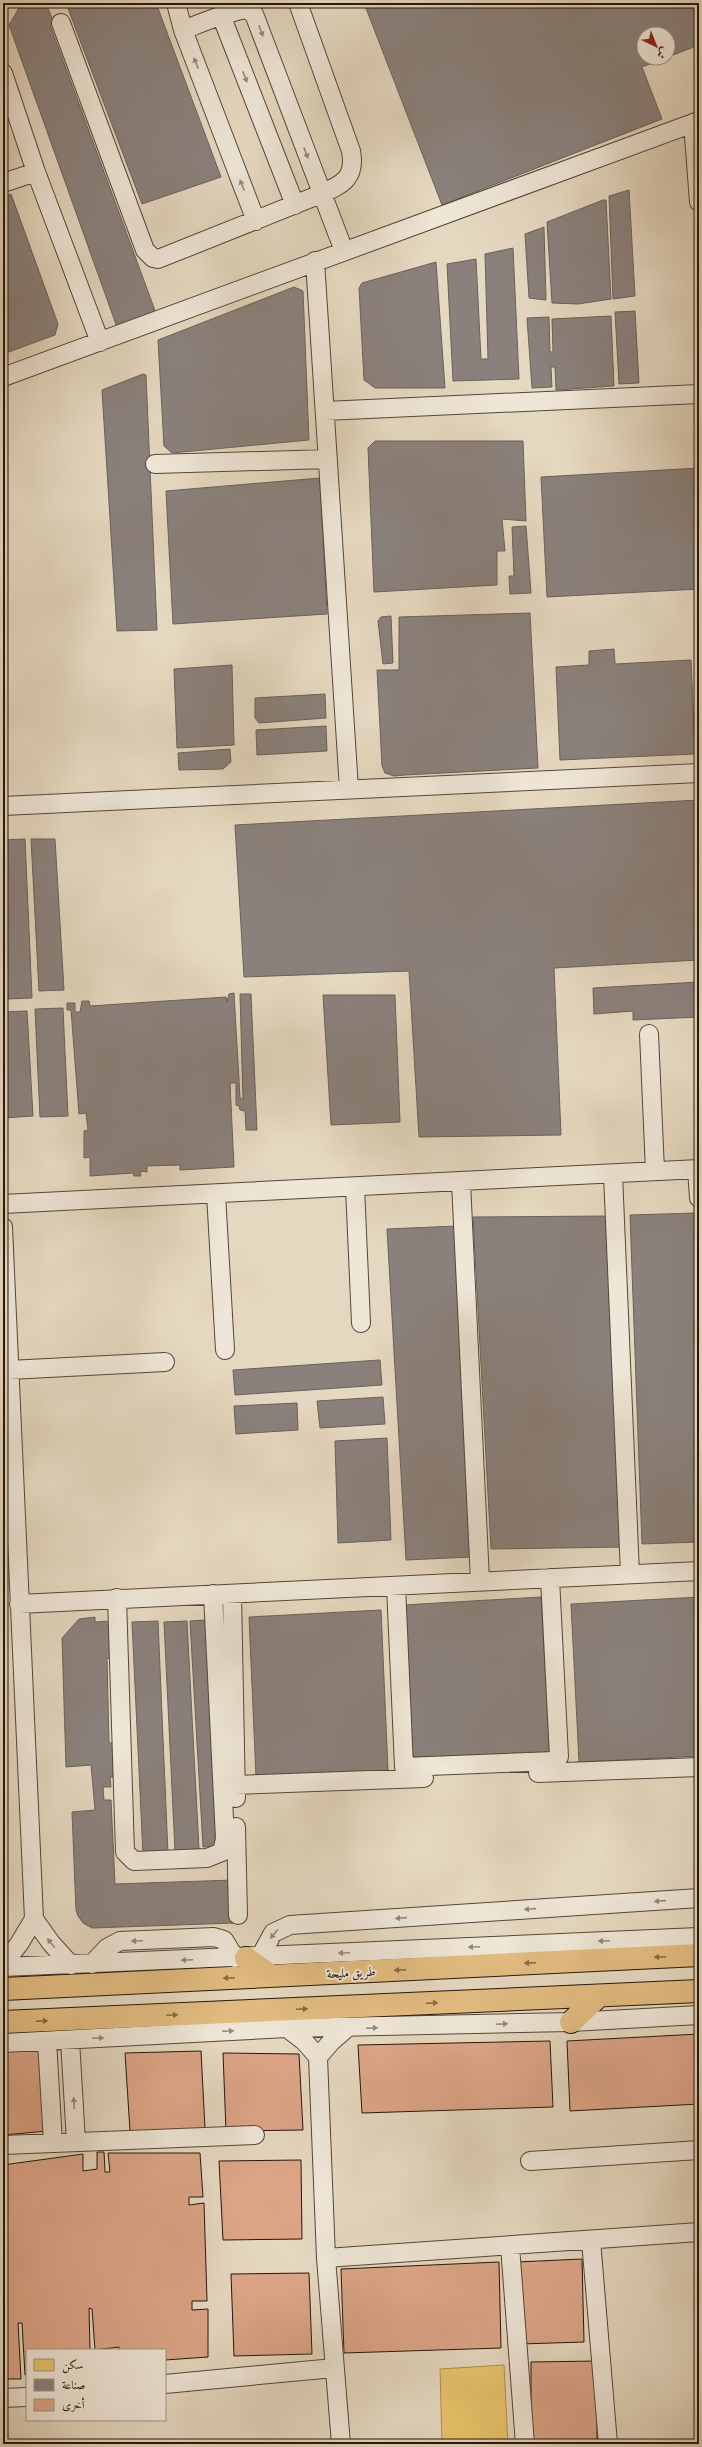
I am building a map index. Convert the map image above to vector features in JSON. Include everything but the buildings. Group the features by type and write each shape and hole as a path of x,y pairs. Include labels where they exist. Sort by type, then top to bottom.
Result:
{"main road":[{"name":"طريق مليحة","path":"3,1990 699,1955"},
{"path":"247,1957 271,1976"},
{"path":"3,2022 599,1996 699,1990"},
{"path":"571,2022 599,1996"}],"street":[{"path":"176,3 183,30 256,221"},
{"path":"61,23 148,255 153,258 164,258 321,194 340,185 347,179 353,161 298,3"},
{"path":"183,30 221,15 246,9 254,14 321,194 344,251"},
{"path":"221,15 295,205"},
{"path":"3,73 36,172 100,342"},
{"path":"3,377 696,122 699,202"},
{"path":"3,183 36,172"},
{"path":"315,261 349,789"},
{"path":"324,411 699,394"},
{"path":"155,464 328,459"},
{"path":"3,806 699,773"},
{"path":"649,1034 655,1171"},
{"path":"3,1204 698,1169 699,1198"},
{"path":"613,1174 630,1574"},
{"path":"461,1182 480,1581"},
{"path":"355,1187 361,1323"},
{"path":"216,1194 226,1350"},
{"path":"3,1227 34,1919 20,1944 3,1966"},
{"path":"9,1370 165,1362"},
{"path":"19,1604 699,1570"},
{"path":"396,1586 404,1767 547,1762 557,1761 559,1758 550,1578"},
{"path":"117,1598 125,1852 134,1861 207,1858 222,1852 225,1839 213,1594"},
{"path":"232,1594 238,1914"},
{"path":"235,1785 699,1767"},
{"path":"247,1957 273,1933 290,1925 699,1898"},
{"path":"34,1919 51,1943 71,1965"},
{"path":"3,1966 71,1965 699,1937"},
{"path":"3,2043 287,2028 347,2028 571,2022 699,2015"},
{"path":"287,2028 304,2041 318,2057 326,2258 341,2444"},
{"path":"318,2057 331,2042 347,2028"},
{"path":"70,2040 76,2142"},
{"path":"47,2041 53,2143"},
{"path":"3,2145 256,2135"},
{"path":"530,2161 699,2150"},
{"path":"326,2258 699,2232"},
{"path":"591,2240 608,2444"},
{"path":"510,2246 525,2444"},
{"path":"166,2384 334,2368"},
{"path":"3,2398 26,2397"}]}
